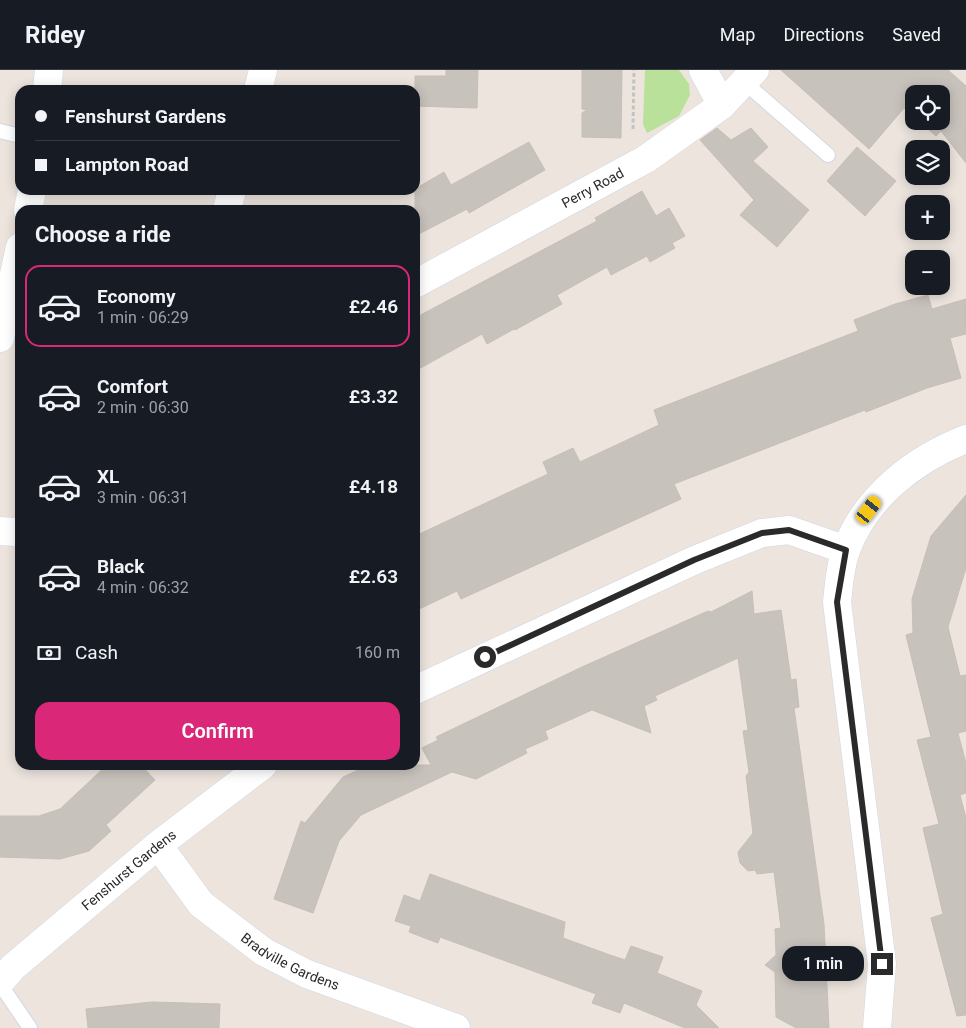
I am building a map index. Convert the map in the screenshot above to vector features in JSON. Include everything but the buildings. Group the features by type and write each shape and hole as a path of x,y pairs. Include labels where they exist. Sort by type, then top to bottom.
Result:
{"street":[{"path":"48,85 49,70"},
{"path":"259,85 263,70"},
{"path":"703,70 722,105"},
{"name":"Perry Road","path":"420,281 646,160 722,105 750,76"},
{"path":"9,322 15,281"},
{"path":"878,1028 882,964 837,602 846,550 859,522 878,497 906,471 940,449 966,439"},
{"path":"420,688 694,560 762,533 789,530 846,550"},
{"name":"Fenshurst Gardens","path":"3,971 158,845 256,770"},
{"name":"Bradville Gardens","path":"158,845 201,904 264,952 307,974 456,1028"}],"lane":[{"path":"750,76 828,155"},
{"path":"0,131 15,135"},
{"path":"3,971 30,1028"}],"path":[{"path":"634,70 632,142 646,160"}],"green space":[{"path":"645,70 679,70 689,84 690,95 679,116 647,133 643,124"}],"route":[{"path":"485,657 694,560 762,533 789,530 846,550 837,602 882,964"}]}
